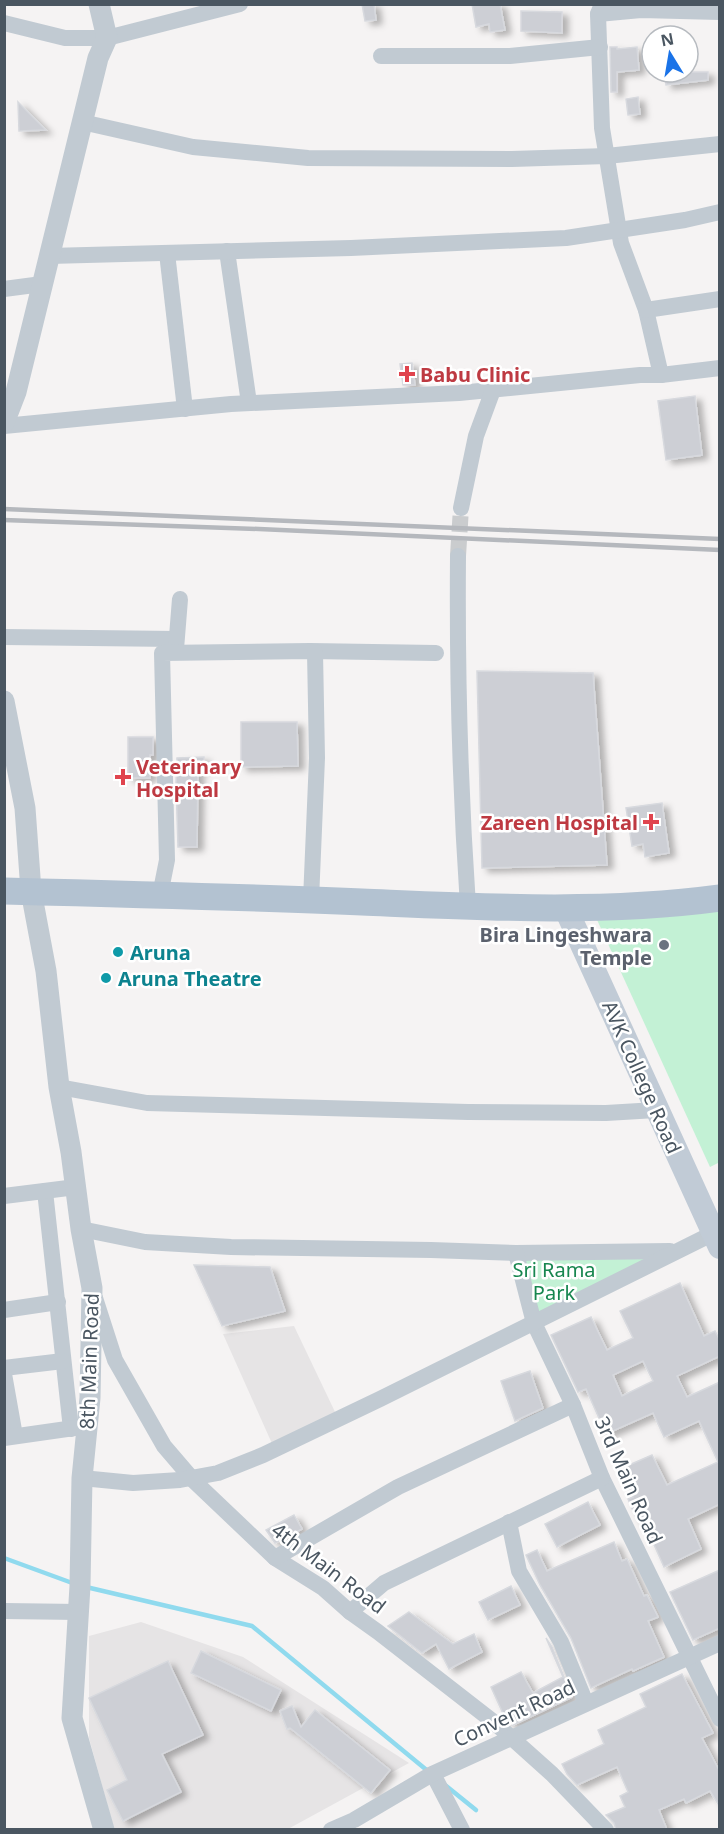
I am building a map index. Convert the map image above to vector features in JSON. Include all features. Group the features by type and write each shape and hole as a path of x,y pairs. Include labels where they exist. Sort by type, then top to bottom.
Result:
{"main road":[{"path":"18,891 526,908 640,905 720,898"},
{"name":"AVK College Road","path":"565,907 656,1110 717,1236"}],"street":[{"path":"99,4 107,38 98,58 16,392 4,425 249,403 493,390 720,368"},
{"path":"4,23 65,38 107,38 240,4"},
{"path":"661,375 646,310 621,243 606,156 602,128 600,9 720,12"},
{"path":"381,56 510,56 600,47"},
{"path":"82,122 193,147 308,158 512,159 606,156 720,144"},
{"path":"49,256 471,244 566,238 685,220 720,212"},
{"path":"227,251 249,403"},
{"path":"167,253 185,409"},
{"path":"4,289 42,284"},
{"path":"646,310 720,299"},
{"path":"461,508 476,436 493,390"},
{"path":"458,556 457,659 468,906"},
{"path":"176,646 180,599"},
{"path":"4,638 315,652 436,653"},
{"path":"160,895 167,860 162,653 176,646"},
{"path":"311,900 317,758 315,652"},
{"name":"8th Main Road","path":"4,701 25,808 18,891 46,971 59,1087 92,1288 90,1398 79,1428 82,1478 79,1612 72,1718 104,1830"},
{"path":"59,1087 147,1103 468,1112 606,1113 656,1110"},
{"path":"4,1196 76,1187"},
{"path":"4,1374 10,1437 79,1428 63,1361 45,1191"},
{"path":"81,1229 145,1242 231,1247 516,1253 677,1251"},
{"path":"82,1478 133,1483 180,1480 218,1473 263,1455 677,1251 717,1236"},
{"name":"3rd Main Road","path":"516,1253 534,1323 573,1406 602,1478 720,1719"},
{"name":"4th Main Road","path":"92,1288 115,1360 164,1446 192,1478 276,1558 322,1588 510,1737 552,1774 606,1830"},
{"path":"4,1310 58,1302"},
{"path":"4,1368 63,1361"},
{"path":"276,1558 398,1487 573,1406"},
{"path":"350,1612 384,1583 602,1478"},
{"path":"509,1522 519,1571 561,1642 586,1703"},
{"path":"4,1611 79,1612"},
{"name":"Convent Road","path":"331,1830 356,1825 433,1774 720,1643"},
{"path":"433,1774 462,1830"}],"shaded area":[{"path":"294,1326 336,1414 274,1448 223,1334"},
{"path":"141,1622 243,1657 409,1763 288,1829 114,1829 89,1738 89,1636"}],"green space":[{"path":"719,895 720,1162 710,1167 593,911"},
{"name":"Sri Rama Park","path":"660,1254 539,1315 520,1256"}],"building":[{"path":"362,4 374,4 376,20 365,21"},
{"path":"472,4 500,4 505,30 490,32 489,24 476,27"},
{"path":"521,11 562,12 562,33 521,31"},
{"path":"610,47 617,47 617,49 637,47 639,70 617,72 617,92 611,92"},
{"path":"700,72 708,72 708,80 700,81"},
{"path":"638,97 640,114 628,115 626,99"},
{"path":"18,102 46,130 19,131"},
{"path":"412,363 415,385 403,385 400,364"},
{"path":"695,396 702,455 666,460 658,401"},
{"path":"477,671 593,673 607,865 482,868"},
{"path":"241,722 297,722 298,766 241,767"},
{"path":"128,737 153,737 150,778 128,778"},
{"path":"204,757 204,768 198,768 197,847 178,847 177,758"},
{"path":"662,803 669,853 645,857 643,844 632,846 626,808"},
{"path":"194,1265 270,1267 285,1311 222,1326"},
{"path":"680,1283 704,1336 715,1331 720,1341 720,1356 677,1376 687,1397 720,1382 720,1504 688,1519 701,1549 664,1567 642,1518 637,1520 628,1499 633,1497 620,1469 652,1455 667,1485 718,1462 699,1421 664,1437 653,1413 606,1434 586,1389 578,1392 551,1335 591,1317 607,1350 633,1338 620,1311","holes":["643,1361 653,1381 622,1396 613,1375"]},
{"path":"530,1371 543,1408 515,1421 501,1381"},
{"path":"588,1502 600,1525 557,1547 545,1524"},
{"path":"294,1515 302,1529 275,1543 266,1530"},
{"path":"614,1542 622,1561 627,1559 644,1596 647,1595 658,1617 648,1621 664,1657 591,1688 571,1638 540,1585 526,1555 537,1550 547,1571"},
{"path":"720,1570 720,1628 693,1640 670,1592"},
{"path":"511,1586 520,1605 488,1620 479,1602"},
{"path":"409,1612 453,1644 474,1634 482,1652 449,1669 436,1644 422,1653 388,1626"},
{"path":"546,1638 552,1647 572,1697 513,1725 505,1718 491,1687 521,1672 533,1693 563,1677"},
{"path":"201,1651 281,1690 271,1711 191,1673"},
{"path":"168,1661 203,1735 162,1754 181,1792 123,1821 107,1790 127,1780 89,1698"},
{"path":"682,1674 713,1733 702,1738 720,1772 720,1807 710,1791 686,1803 684,1799 659,1810 667,1830 616,1830 614,1823 606,1815 625,1807 620,1796 628,1792 617,1767 577,1785 562,1764 604,1744 598,1730 646,1707 640,1694"},
{"path":"292,1706 301,1727 315,1710 390,1770 371,1793 290,1728 287,1729 280,1711"}],"waterway":[{"path":"4,1558 75,1584"},
{"path":"86,1587 252,1626 429,1772"},
{"path":"445,1785 476,1810"}],"tunnel":[{"path":"458,556 461,508"}],"railway":[{"path":"4,509 720,539"},
{"path":"4,520 720,550"}],"place":[{"name":"Babu Clinic","path":"407,374"},
{"name":"Veterinary Hospital","path":"123,777"},
{"name":"Zareen Hospital","path":"651,822"},
{"name":"Bira Lingeshwara Temple","path":"664,945"},
{"name":"Aruna","path":"118,952"},
{"name":"Aruna Theatre","path":"106,978"}]}
